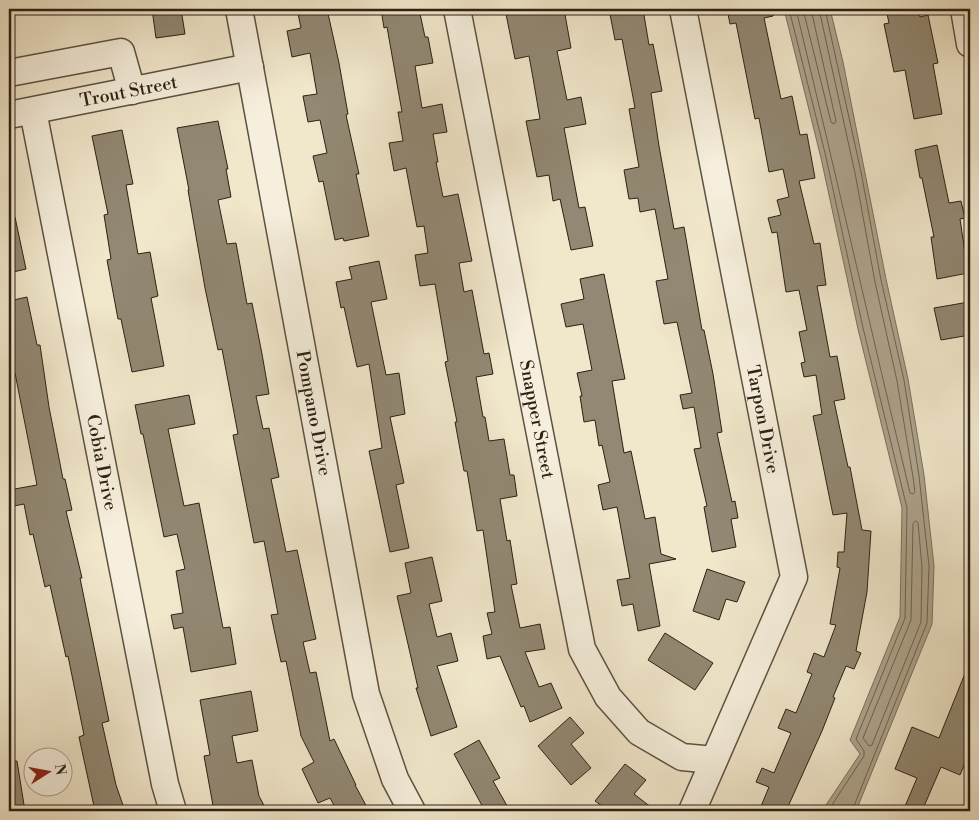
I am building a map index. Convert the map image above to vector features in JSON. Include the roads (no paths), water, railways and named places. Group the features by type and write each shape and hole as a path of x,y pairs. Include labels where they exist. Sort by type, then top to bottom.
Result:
{"street":[{"name":"Pompano Drive","path":"239,9 366,694 395,779 412,811"},
{"name":"Snapper Street","path":"457,9 582,649 608,698 639,732 682,757 714,760"},
{"name":"Tarpon Drive","path":"683,9 794,577 692,811"},
{"path":"964,9 970,44"},
{"path":"9,73 121,52 132,91"},
{"name":"Trout Street","path":"21,113 250,67"},
{"name":"Cobia Drive","path":"21,113 165,784 174,811"}],"water":[{"path":"784,9 830,9 843,62 908,379 924,475 934,566 932,624 856,811 822,811 860,754 850,740 900,617 902,508 858,329 821,158"}]}
